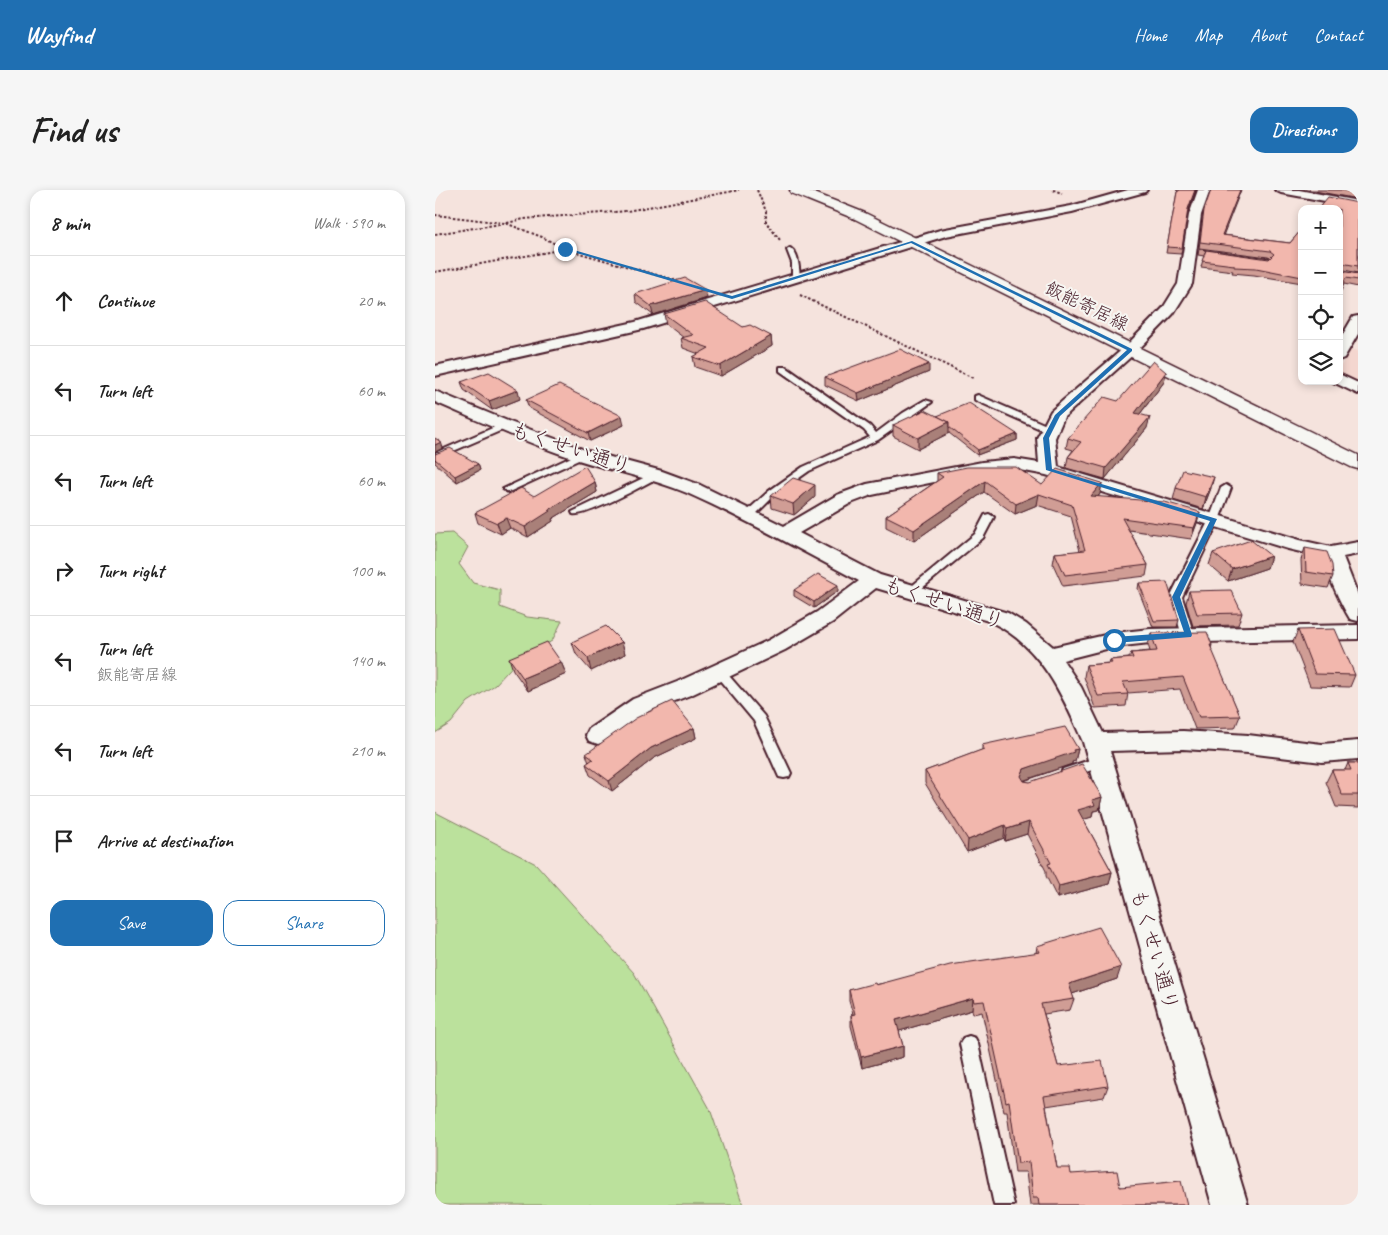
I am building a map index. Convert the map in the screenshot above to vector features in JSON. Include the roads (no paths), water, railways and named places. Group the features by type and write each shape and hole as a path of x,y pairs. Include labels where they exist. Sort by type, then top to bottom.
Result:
{"main road":[{"name":"飯能寄居線","path":"796,190 852,213 912,242 1358,463"}],"street":[{"path":"435,371 638,326 912,242 954,231 1072,209 1141,190"},
{"path":"1049,470 1046,438 1057,415 1130,350 1168,311 1185,284 1195,251 1195,215 1204,190"},
{"path":"1281,190 1358,204"},
{"path":"1343,348 1358,320"},
{"path":"1343,381 1358,389"},
{"name":"もくせい通り","path":"435,396 504,426 582,455 657,475 693,489 749,515 873,580 1000,618 1016,626 1049,656 1063,674 1075,696 1097,752 1230,1205"},
{"path":"784,534 843,499 867,490 982,467 1014,464 1049,470 1295,545 1331,553 1358,548"},
{"path":"1331,553 1345,591 1358,614"},
{"path":"598,735 641,706 777,645 825,617 873,580"},
{"path":"1049,656 1114,640 1150,636 1358,632"},
{"path":"1097,752 1183,740 1247,744 1322,753 1358,750"}],"lane":[{"path":"790,250 795,263 796,278"},
{"path":"783,369 867,428 875,438"},
{"path":"978,398 1050,430"},
{"path":"749,515 772,493 806,469 845,450 866,443 929,402"},
{"path":"435,456 504,426"},
{"path":"508,489 582,455"},
{"path":"577,512 657,475"},
{"path":"1188,635 1176,597 1214,520 1226,488"},
{"path":"911,592 979,536 989,517"},
{"path":"719,672 759,719 784,773"},
{"path":"1055,778 1097,752"},
{"path":"969,1044 1004,1205"}]}
